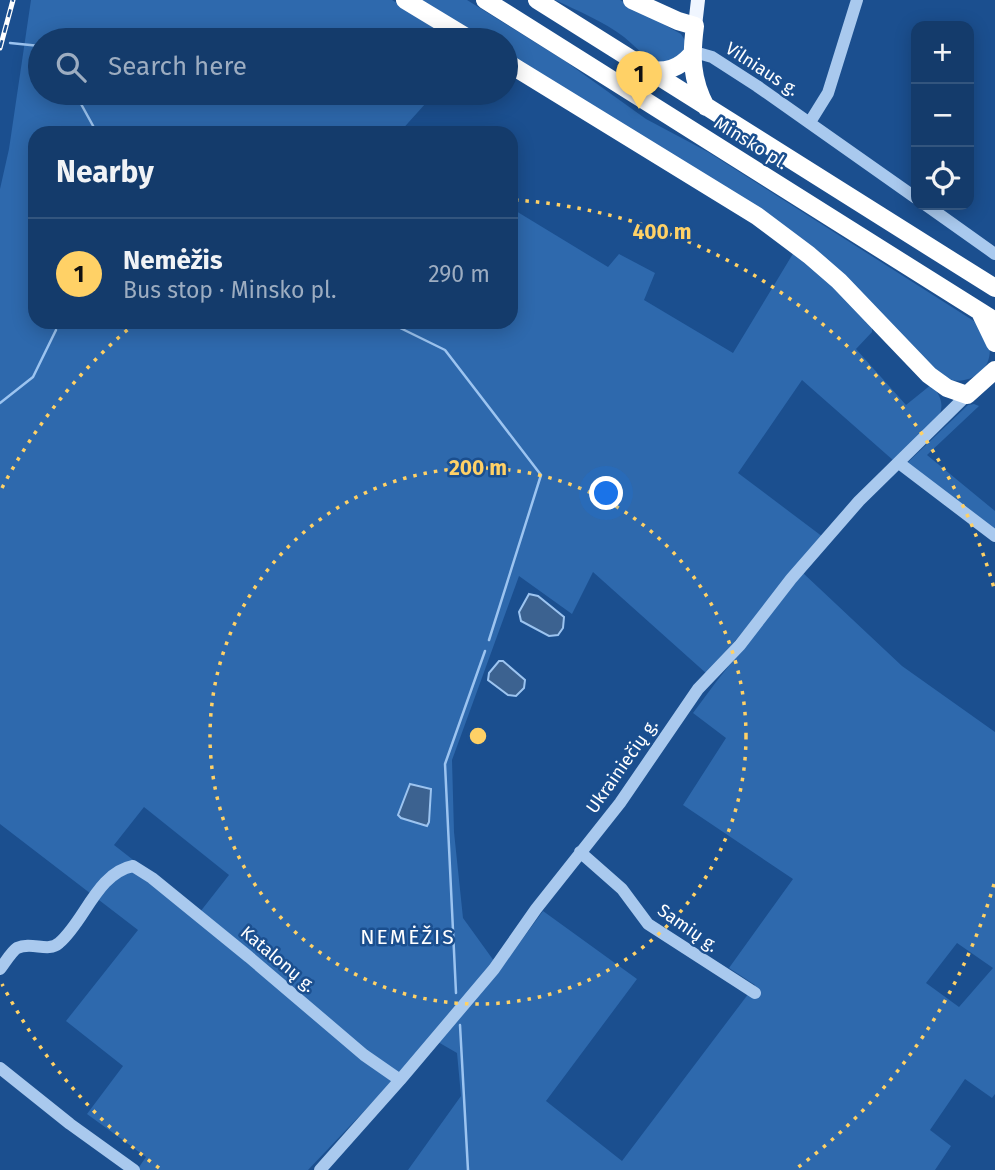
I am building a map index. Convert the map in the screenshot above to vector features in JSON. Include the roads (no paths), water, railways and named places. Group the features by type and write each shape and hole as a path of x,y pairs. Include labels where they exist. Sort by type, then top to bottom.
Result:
{"highway":[{"path":"405,0 451,28"},
{"name":"Minsko pl.","path":"485,0 995,321"},
{"name":"Minsko pl.","path":"537,0 995,288"},
{"path":"632,0 678,22 695,26 691,53 695,82 706,107"},
{"path":"648,70 671,70 691,53"},
{"path":"518,69 757,216 839,281 929,375 947,388 967,395 990,374 995,354"},
{"path":"979,311 995,343"}],"main road":[{"path":"695,26 698,0"}],"street":[{"path":"810,122 828,93 857,0"},
{"name":"Vilniaus g.","path":"691,53 712,57 810,122 911,194"},
{"path":"933,210 995,254"},
{"name":"Ukrainiečių g.","path":"320,1170 494,969 536,909 620,803 698,689 740,645 791,579 859,501 967,395"},
{"path":"899,463 995,536"},
{"name":"Samių g.","path":"580,852 622,890 648,924 664,937 755,993"},
{"name":"Katalonų g.","path":"0,969 16,949 34,944 48,948 57,946 73,929 107,881 133,866 152,878 259,965 364,1055 400,1080"},
{"path":"0,1068 70,1124 134,1170"}],"waterway":[{"path":"10,43 28,45"},
{"path":"82,105 93,126"},
{"path":"402,329 445,350 541,475 489,640"},
{"path":"0,403 33,377 56,330"},
{"path":"456,993 445,764 485,651"},
{"path":"460,1025 468,1170"}],"railway":[{"path":"0,48 13,0"}],"place":[{"name":"Nemėžis","path":"639,109"}],"district":[{"name":"NEMĖŽIS","path":"408,937"}]}
